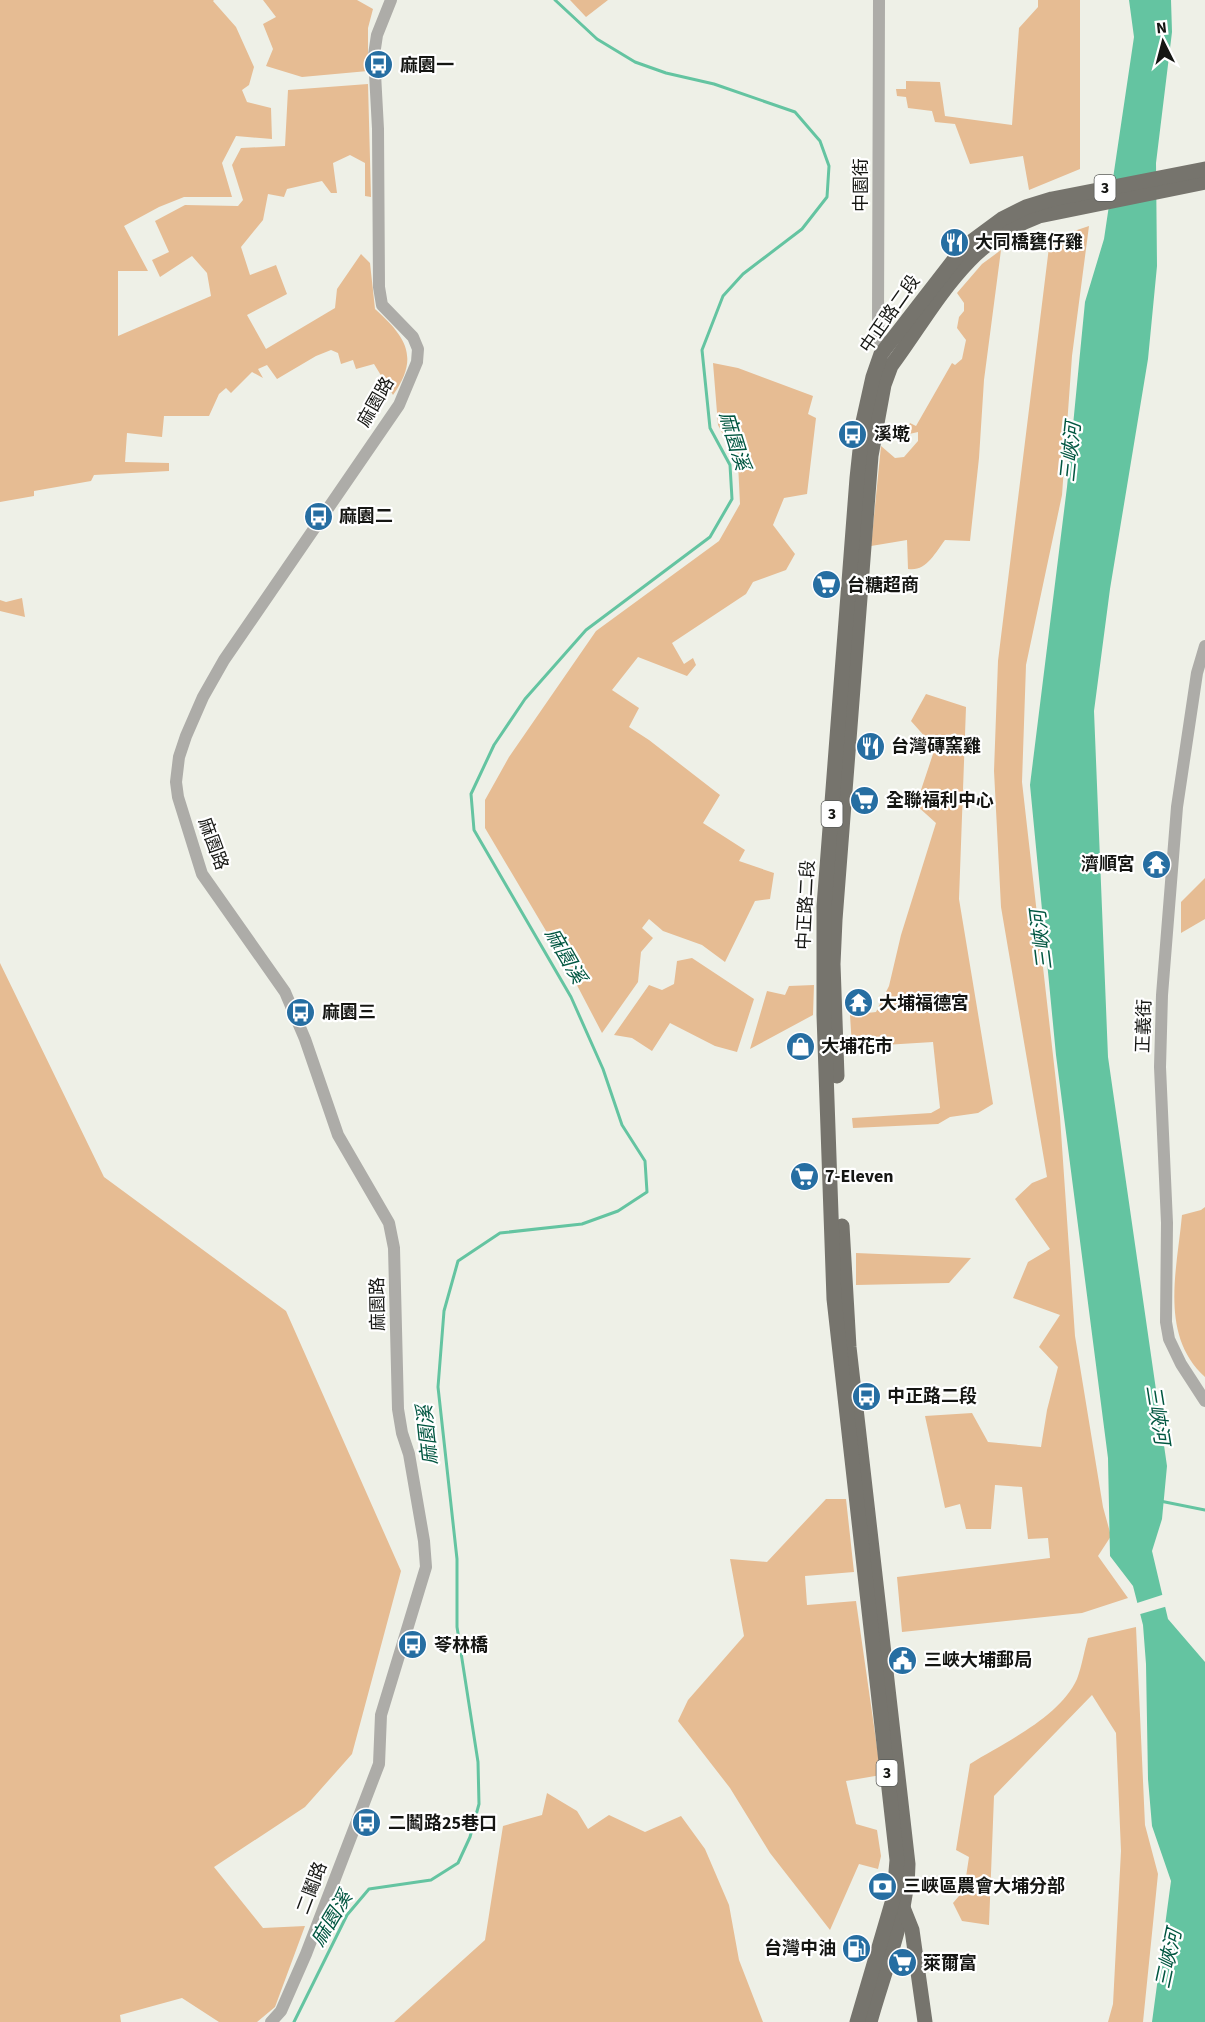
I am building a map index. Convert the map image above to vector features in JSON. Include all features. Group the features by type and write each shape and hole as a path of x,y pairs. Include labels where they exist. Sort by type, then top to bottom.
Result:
{"main road":[{"name":"3","path":"1182,179 1205,169"},
{"name":"中正路二段","path":"857,2022 898,1901 908,1883 908,1864 849,1347 833,964 870,456 884,385 886,360 964,247 986,229 1032,212 1052,199 1182,179"},
{"name":"3","path":"1182,179 1205,182"},
{"name":"中正路二段","path":"870,2022 898,1901"},
{"path":"898,1901 912,1930 925,2022"}],"street":[{"name":"麻園路","path":"379,1764 381,1715 426,1567 418,1508 398,1409 394,1248 389,1223 339,1135 305,1039 285,992 202,874 178,797 176,782 179,757 202,697 224,660 399,405 417,362 418,349 413,337 382,305 379,286 378,129 374,55 377,35 391,0"},
{"name":"中園街","path":"879,0 878,322 886,360"},
{"name":"正義街","path":"1205,646 1197,673 1177,807 1163,987 1160,1067 1167,1223 1166,1322 1169,1339 1181,1364 1205,1401"},
{"name":"二鬮路","path":"271,2022 281,2011 306,1954 379,1764"}],"shaded area":[{"path":"0,0 214,0 236,27 254,67 249,85 242,90 247,102 271,108 272,139 236,136 222,163 232,197 184,197 159,207 124,226 148,271 118,271 118,336 211,296 207,273 192,256 160,277 152,260 169,252 155,221 185,205 238,206 243,200 232,165 241,148 285,146 288,90 368,84 371,197 365,196 365,163 350,155 333,163 337,193 331,193 322,181 287,189 284,197 268,194 263,220 241,247 250,275 276,265 287,294 247,315 266,349 335,308 337,289 361,254 370,263 375,309 395,329 406,348 406,369 393,395 374,364 356,369 353,360 341,364 338,353 331,350 316,356 277,379 267,365 258,369 263,378 252,372 231,393 226,388 219,394 209,416 164,416 162,437 127,433 125,462 169,463 169,471 94,475 91,481 34,491 34,496 0,502"},
{"path":"263,0 357,0 373,9 368,28 368,71 302,77 266,66 273,49 263,24 276,17"},
{"path":"570,0 608,0 586,17"},
{"path":"1038,0 1080,0 1080,169 1029,190 1023,156 970,164 955,124 935,122 932,111 908,108 906,97 897,96 896,89 906,89 906,81 940,82 945,116 1012,125 1019,28 1038,7"},
{"path":"1089,226 1072,356 1062,495 1026,665 1022,782 1060,1117 1075,1336 1103,1507 1111,1536 1098,1556 1128,1598 1082,1613 902,1632 897,1577 1050,1558 1048,1538 1028,1539 1022,1487 995,1485 991,1529 966,1529 960,1504 945,1508 925,1416 972,1413 988,1442 1041,1447 1047,1410 1058,1367 1039,1347 1060,1315 1013,1298 1028,1262 1050,1249 1015,1199 1032,1183 1047,1177 1001,907 994,771 998,661 1050,239"},
{"path":"1001,250 984,380 970,541 945,540 925,565 908,569 907,540 871,546 881,446 895,458 904,457 918,441 918,432 905,435 910,423 916,426 952,363 955,365 962,359 966,340 957,328 959,317 964,311 964,303 957,293 982,264"},
{"path":"713,363 738,368 813,396 808,414 816,418 807,494 784,498 773,525 795,554 786,570 753,582 746,594 672,643 684,664 693,658 696,665 687,676 638,657 612,690 639,708 629,727 720,795 703,823 745,850 739,861 774,873 770,899 755,901 725,962 702,945 663,931 649,919 642,928 653,938 641,952 638,982 602,1033 568,968 485,828 485,800 509,757 596,631 719,541 740,504 738,463 718,425"},
{"path":"22,598 25,617 0,611 0,600 6,602"},
{"path":"926,694 966,707 959,899 993,1104 978,1113 950,1117 938,1124 853,1128 852,1118 931,1113 940,1108 933,1042 852,1047 850,1015 876,1012 889,986 901,935 936,823 916,805 935,748 911,721"},
{"path":"1205,878 1205,919 1181,933 1181,902"},
{"path":"692,958 754,999 737,1052 715,1046 670,1023 652,1051 632,1038 614,1035 649,985 662,990 674,984 677,961"},
{"path":"0,963 104,1177 286,1311 401,1571 352,1754 305,1807 214,1867 263,1928 305,1926 275,2007 257,2022 219,2022 182,1998 120,2015 121,2022 0,2022"},
{"path":"814,985 813,1015 750,1049 767,991 785,995 789,986"},
{"path":"1205,1207 1205,1377 1191,1360 1181,1342 1174,1301 1182,1215"},
{"path":"856,1253 971,1258 949,1283 856,1285"},
{"path":"826,1499 846,1499 854,1572 805,1576 807,1605 856,1601 881,1775 846,1781 856,1824 877,1830 881,1856 878,1869 859,1864 830,1930 770,1853 730,1788 678,1721 688,1700 744,1636 730,1559 767,1562"},
{"path":"1136,1627 1145,1825 1158,1874 1143,2022 1108,2022 1113,2004 1121,1851 1116,1733 1092,1695 994,1796 989,1925 962,1921 953,1903 964,1890 969,1857 956,1850 970,1764 1030,1728 1058,1705 1069,1693 1077,1679 1088,1638"},
{"path":"547,1793 577,1811 588,1829 609,1815 645,1832 681,1816 705,1849 729,1905 739,1960 763,2022 394,2022 485,1940 503,1826 542,1815"}],"water":[{"name":"三峽河","path":"1129,0 1171,0 1172,32 1156,163 1157,266 1148,359 1110,589 1094,711 1108,1057 1167,1466 1162,1519 1152,1551 1168,1619 1205,1662 1205,2022 1152,2022 1171,1881 1152,1826 1148,1779 1143,1625 1133,1586 1110,1556 1108,1458 1056,1055 1030,785 1067,487 1085,302 1104,239 1134,37"}],"pier":[{"path":"1165,1594 1168,1606 1137,1615 1134,1604"}],"waterway":[{"name":"麻園溪","path":"294,2022 347,1915 369,1889 431,1880 458,1863 470,1837 479,1804 478,1762 457,1627 457,1559 438,1387 444,1311 458,1261 500,1233 582,1224 618,1211 647,1192 645,1161 622,1125 603,1069 571,997 474,830 471,794 494,745 525,699 586,630 710,537 732,499 730,465 710,428 702,350 723,296 743,274 802,229 827,197 829,166 820,141 795,112 714,84 666,73 635,62 597,39 555,0"},
{"path":"1160,1501 1205,1510"}],"place":[{"name":"麻園一","path":"379,65"},
{"name":"大同橋甕仔雞","path":"954,242"},
{"name":"溪墘","path":"853,434"},
{"name":"麻園二","path":"318,516"},
{"name":"台糖超商","path":"826,585"},
{"name":"台灣磚窯雞","path":"870,746"},
{"name":"全聯福利中心","path":"865,800"},
{"name":"濟順宮","path":"1156,864"},
{"name":"大埔福德宮","path":"858,1003"},
{"name":"麻園三","path":"301,1012"},
{"name":"大埔花市","path":"800,1046"},
{"name":"7-Eleven","path":"804,1176"},
{"name":"中正路二段","path":"866,1396"},
{"name":"苓林橋","path":"413,1645"},
{"name":"三峽大埔郵局","path":"903,1660"},
{"name":"二鬮路25巷口","path":"367,1823"},
{"name":"三峽區農會大埔分部","path":"882,1886"},
{"name":"台灣中油","path":"857,1948"},
{"name":"萊爾富","path":"902,1963"}]}
